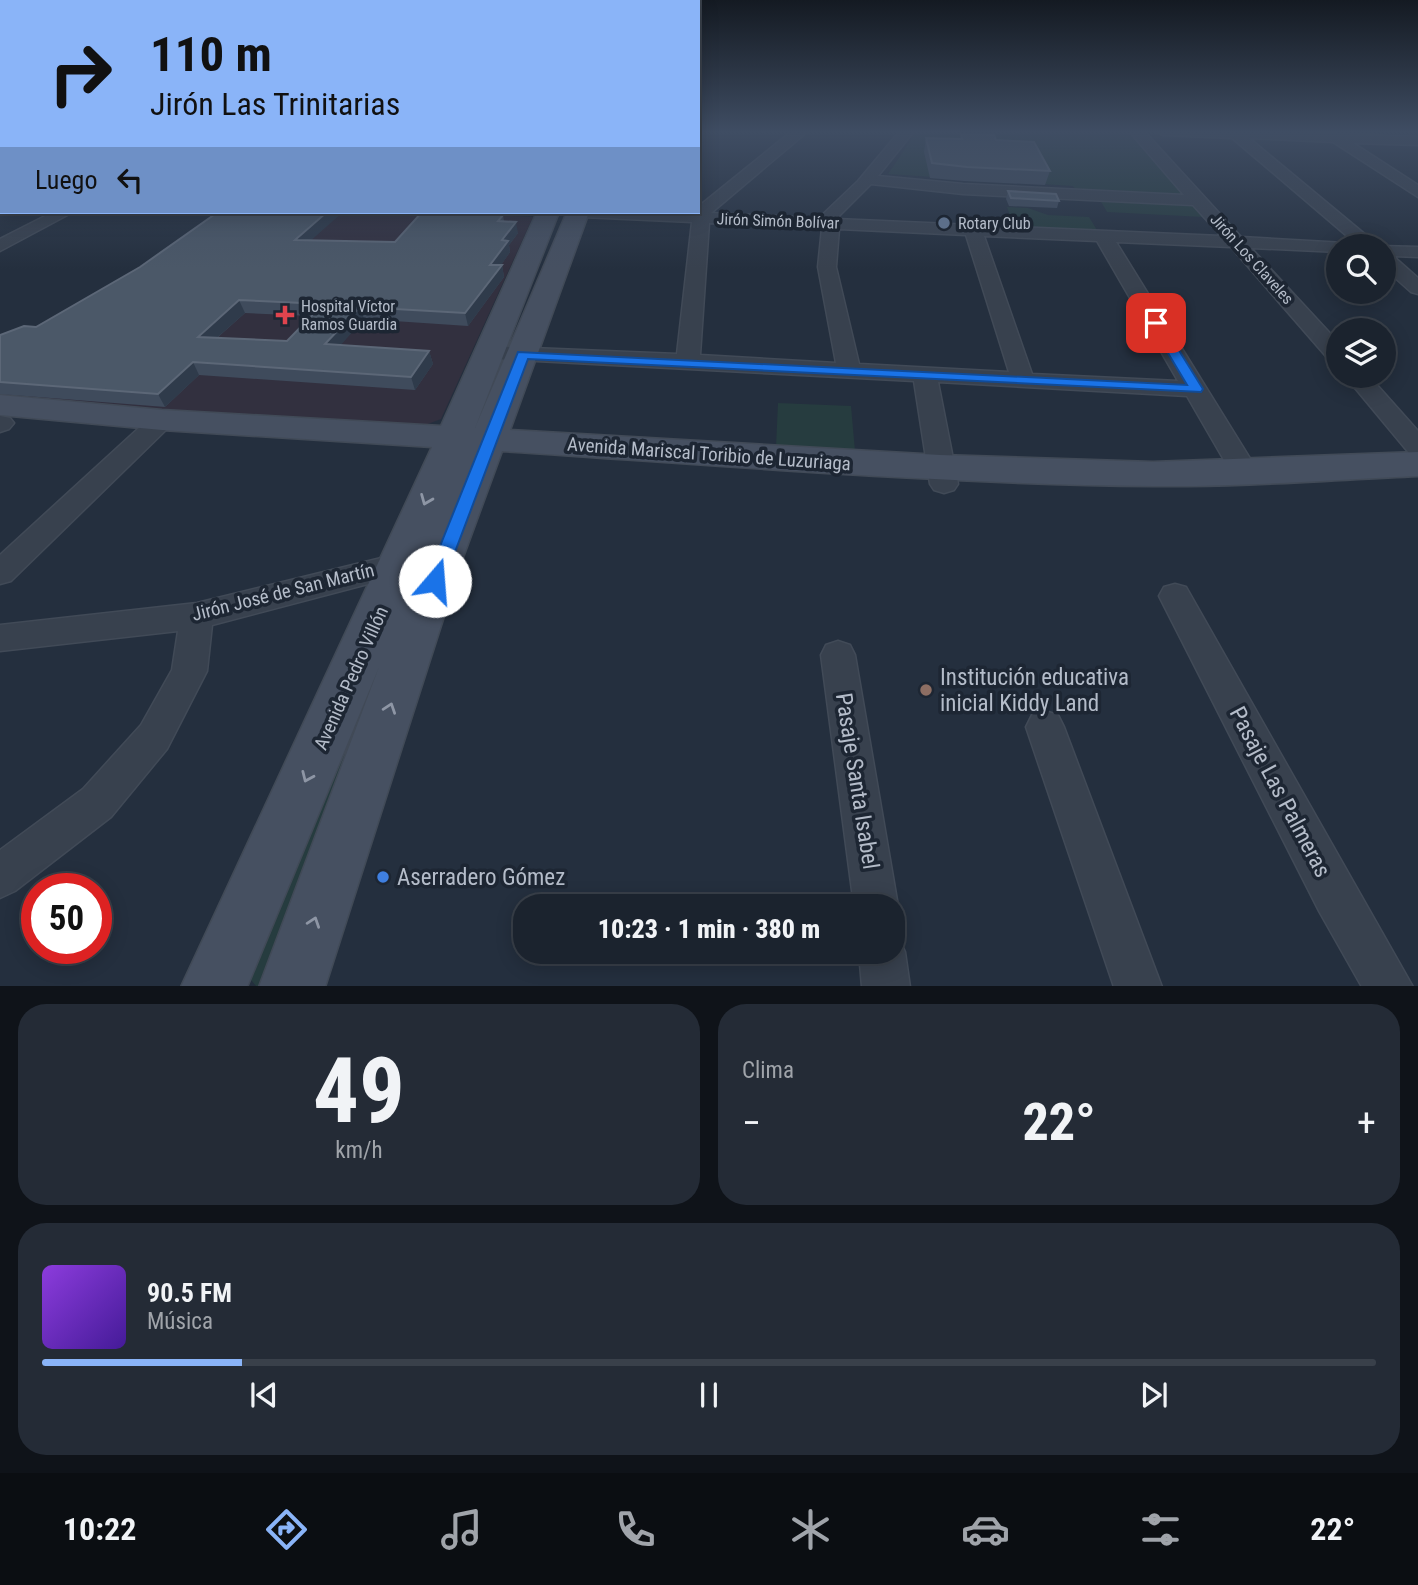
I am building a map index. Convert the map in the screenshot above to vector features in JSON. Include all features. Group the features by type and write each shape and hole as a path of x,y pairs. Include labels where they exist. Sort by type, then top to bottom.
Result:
{"main road":[{"name":"Avenida Pedro Villón","path":"214,986 421,561 529,293 561,226"},
{"name":"Avenida Mariscal Toribio de Luzuriaga","path":"0,405 155,427"},
{"name":"Avenida Mariscal Toribio de Luzuriaga","path":"0,424 155,427 942,475 1113,489 1259,488 1418,481"},
{"name":"Avenida Mariscal Toribio de Luzuriaga","path":"942,475 1245,473 1418,464"},
{"name":"Avenida Pedro Villón","path":"292,986 421,561"}],"street":[{"path":"688,361 701,214 746,177"},
{"name":"Jirón Los Claveles","path":"1177,177 1326,342"},
{"path":"1286,177 1355,234"},
{"path":"1395,177 1418,192"},
{"path":"850,373 827,267 829,221 867,179 963,189 1198,200"},
{"path":"0,246 61,214"},
{"name":"Jirón Simón Bolívar","path":"561,226 701,214 1326,246"},
{"path":"973,228 1023,381"},
{"path":"1102,234 1245,473"},
{"path":"1396,251 1418,252"},
{"path":"1396,269 1418,288"},
{"path":"505,354 688,361 850,373 1196,389"},
{"path":"925,376 942,475"},
{"path":"1367,388 1418,446"},
{"path":"0,573 155,427"},
{"name":"Jirón José de San Martín","path":"0,638 197,616 421,561"},
{"name":"Pasaje Las Palmeras","path":"1175,596 1335,895 1388,986"},
{"path":"0,876 97,803 154,737 189,671 197,616"},
{"name":"Pasaje Santa Isabel","path":"838,655 874,894"},
{"path":"1045,727 1138,986"},
{"path":"883,964 886,986"}],"shaded area":[{"name":"Hospital Víctor Ramos Guardia","path":"230,214 474,214 533,217 441,419 420,427 0,398 0,350 40,333"}],"green space":[{"path":"934,177 1169,177 1187,196 1077,192 1073,186"},
{"path":"1100,200 1193,205 1203,217 1107,212"},
{"path":"1007,207 1028,208 1048,215 1089,217 1097,230 1022,227 1013,224"},
{"path":"778,403 851,406 855,451 776,447"},
{"path":"414,589 269,986 256,986 247,975 396,601"}],"building":[{"path":"1008,191 1056,194 1059,201 1011,198"},
{"name":"Hospital Víctor Ramos Guardia","path":"215,214 325,214 295,240 395,242 420,214 503,215 498,221 516,222 502,240 508,241 490,265 502,265 465,313 360,307 325,344 429,351 411,377 193,362 158,394 0,382 0,335 24,326 36,327 140,267","holes":["239,300 323,304 287,341 198,337"]}],"place":[{"name":"Rotary Club","path":"944,223"},
{"name":"Hospital Víctor Ramos Guardia","path":"285,315"},
{"name":"Institución educativa inicial Kiddy Land","path":"926,690"},
{"name":"Aserradero Gómez","path":"383,877"}],"route":[{"path":"435,581 523,355 688,361 850,373 1196,389 1156,323"}]}
